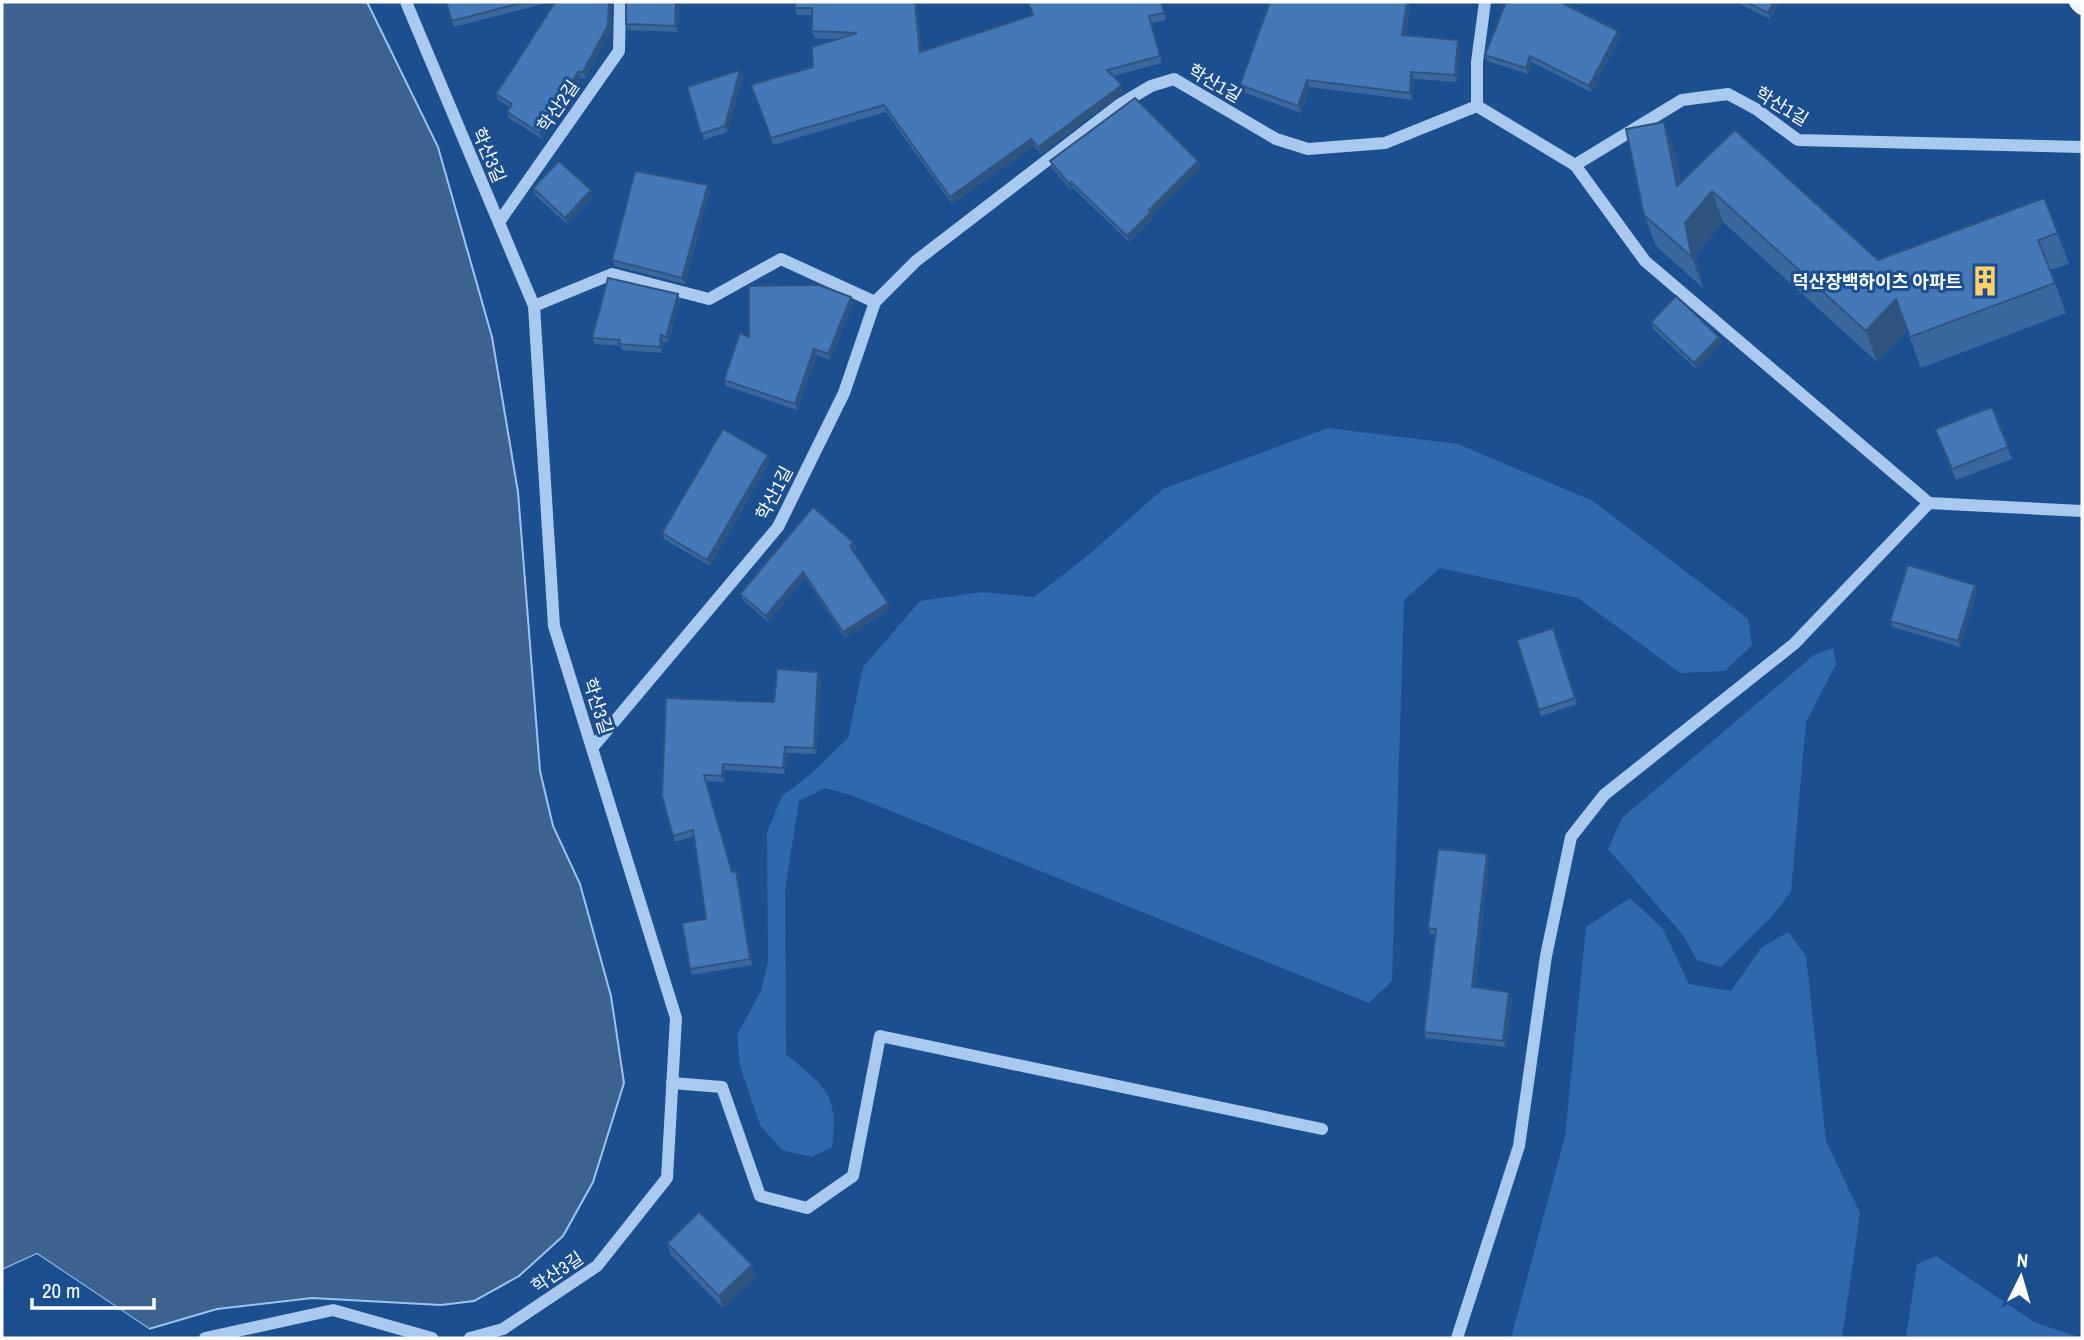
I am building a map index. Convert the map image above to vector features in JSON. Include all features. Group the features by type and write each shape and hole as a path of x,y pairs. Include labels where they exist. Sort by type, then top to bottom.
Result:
{"main road":[{"path":"2078,2 2082,6"}],"street":[{"name":"학산3길","path":"406,2 534,306 554,626 676,1018 667,1178 597,1266 503,1329 470,1338"},
{"name":"학산2길","path":"499,222 619,51 620,2"},
{"path":"1485,2 1477,62 1477,106 1575,165 1645,261 1929,503 2082,511"},
{"name":"학산1길","path":"593,747 778,527 845,393 875,302 916,261 1119,105 1151,86 1174,79 1276,139 1308,149 1385,144 1477,106"},
{"name":"학산1길","path":"1575,165 1682,100 1728,94 1756,109 1798,140 2082,147"},
{"path":"534,306 612,274 709,299 781,259 875,302"},
{"path":"1457,1338 1519,1146 1546,956 1571,837 1604,795 1794,644 1929,503"},
{"path":"672,1083 722,1087 760,1196 807,1209 853,1176 880,1036 1322,1129"},
{"path":"205,1338 332,1310 432,1338"}],"shaded area":[{"path":"2,2 367,2 438,147 492,337 518,492 540,771 553,826 580,884 611,996 624,1083 593,1182 563,1236 519,1276 474,1301 441,1305 312,1298 217,1309 149,1329 37,1254 2,1270"},
{"path":"1328,428 1458,444 1593,501 1748,619 1752,645 1725,671 1680,673 1578,598 1440,568 1404,600 1392,981 1369,1003 851,795 825,788 799,801 785,890 786,1054 826,1092 831,1102 834,1129 832,1147 812,1157 782,1150 760,1125 740,1066 737,1035 761,991 768,962 767,833 782,796 812,773 848,738 863,667 920,601 982,592 1034,597 1085,558 1163,489"},
{"path":"1833,648 1836,664 1806,722 1791,892 1772,916 1721,967 1697,960 1683,935 1608,849 1622,818 1814,655"},
{"path":"1630,898 1663,929 1689,984 1731,991 1761,948 1788,932 1806,956 1826,1141 1860,1213 1842,1338 1511,1338 1565,1136 1586,927"},
{"path":"1936,1256 2036,1323 2082,1338 1906,1338 1917,1264"}],"pier":[{"path":"37,1254 150,1332 37,1258 2,1274 2,1270"}],"building":[{"path":"446,2 525,2 452,21"},
{"path":"555,2 609,2 608,25 583,72 578,72 540,133 507,112 512,104 496,94"},
{"path":"626,2 676,2 675,26 626,24"},
{"path":"795,2 915,2 920,52 1033,15 1028,2 1161,2 1164,13 1149,16 1160,56 1107,70 1122,85 1038,147 1031,139 950,197 884,105 771,138 751,85 813,67 812,47 857,33 812,31 812,8 795,8"},
{"path":"1270,2 1407,2 1402,35 1458,40 1455,75 1411,72 1410,93 1307,80 1298,106 1240,85"},
{"path":"1506,2 1560,2 1618,31 1589,86 1530,56 1526,68 1485,55"},
{"path":"1746,2 1774,2 1768,13"},
{"path":"740,70 725,126 701,134 687,87"},
{"path":"1135,98 1198,161 1127,236 1071,182 1069,184 1050,161"},
{"path":"1664,122 1677,186 1735,130 1878,260 2044,198 2058,233 2038,240 2055,283 1910,337 1896,299 1866,331 1712,191 1685,223 1692,257 1644,215 1626,129"},
{"path":"559,161 591,190 565,218 533,188"},
{"path":"635,171 708,185 682,278 612,260"},
{"path":"608,278 678,294 666,337 661,335 660,347 619,344 620,340 592,338"},
{"path":"819,285 851,297 828,354 814,349 795,404 724,380 740,333 749,337 749,286"},
{"path":"1676,296 1719,337 1694,363 1651,322"},
{"path":"1992,407 2008,447 1952,469 1935,429"},
{"path":"723,429 768,455 707,560 662,533"},
{"path":"813,507 853,542 850,546 888,603 843,632 803,572 766,616 740,594"},
{"path":"1908,565 1975,585 1958,641 1890,621"},
{"path":"1553,628 1575,698 1539,710 1517,640"},
{"path":"777,669 818,672 814,748 785,747 783,768 723,764 722,776 704,775 732,872 736,871 750,959 690,969 682,923 706,919 693,830 673,836 662,796 666,698 774,702"},
{"path":"1438,849 1487,854 1472,987 1509,992 1503,1041 1424,1032 1436,929 1428,928"},
{"path":"699,1212 752,1265 719,1296 667,1243"}],"place":[{"name":"덕산장백하이츠 아파트","path":"1985,281"}]}
